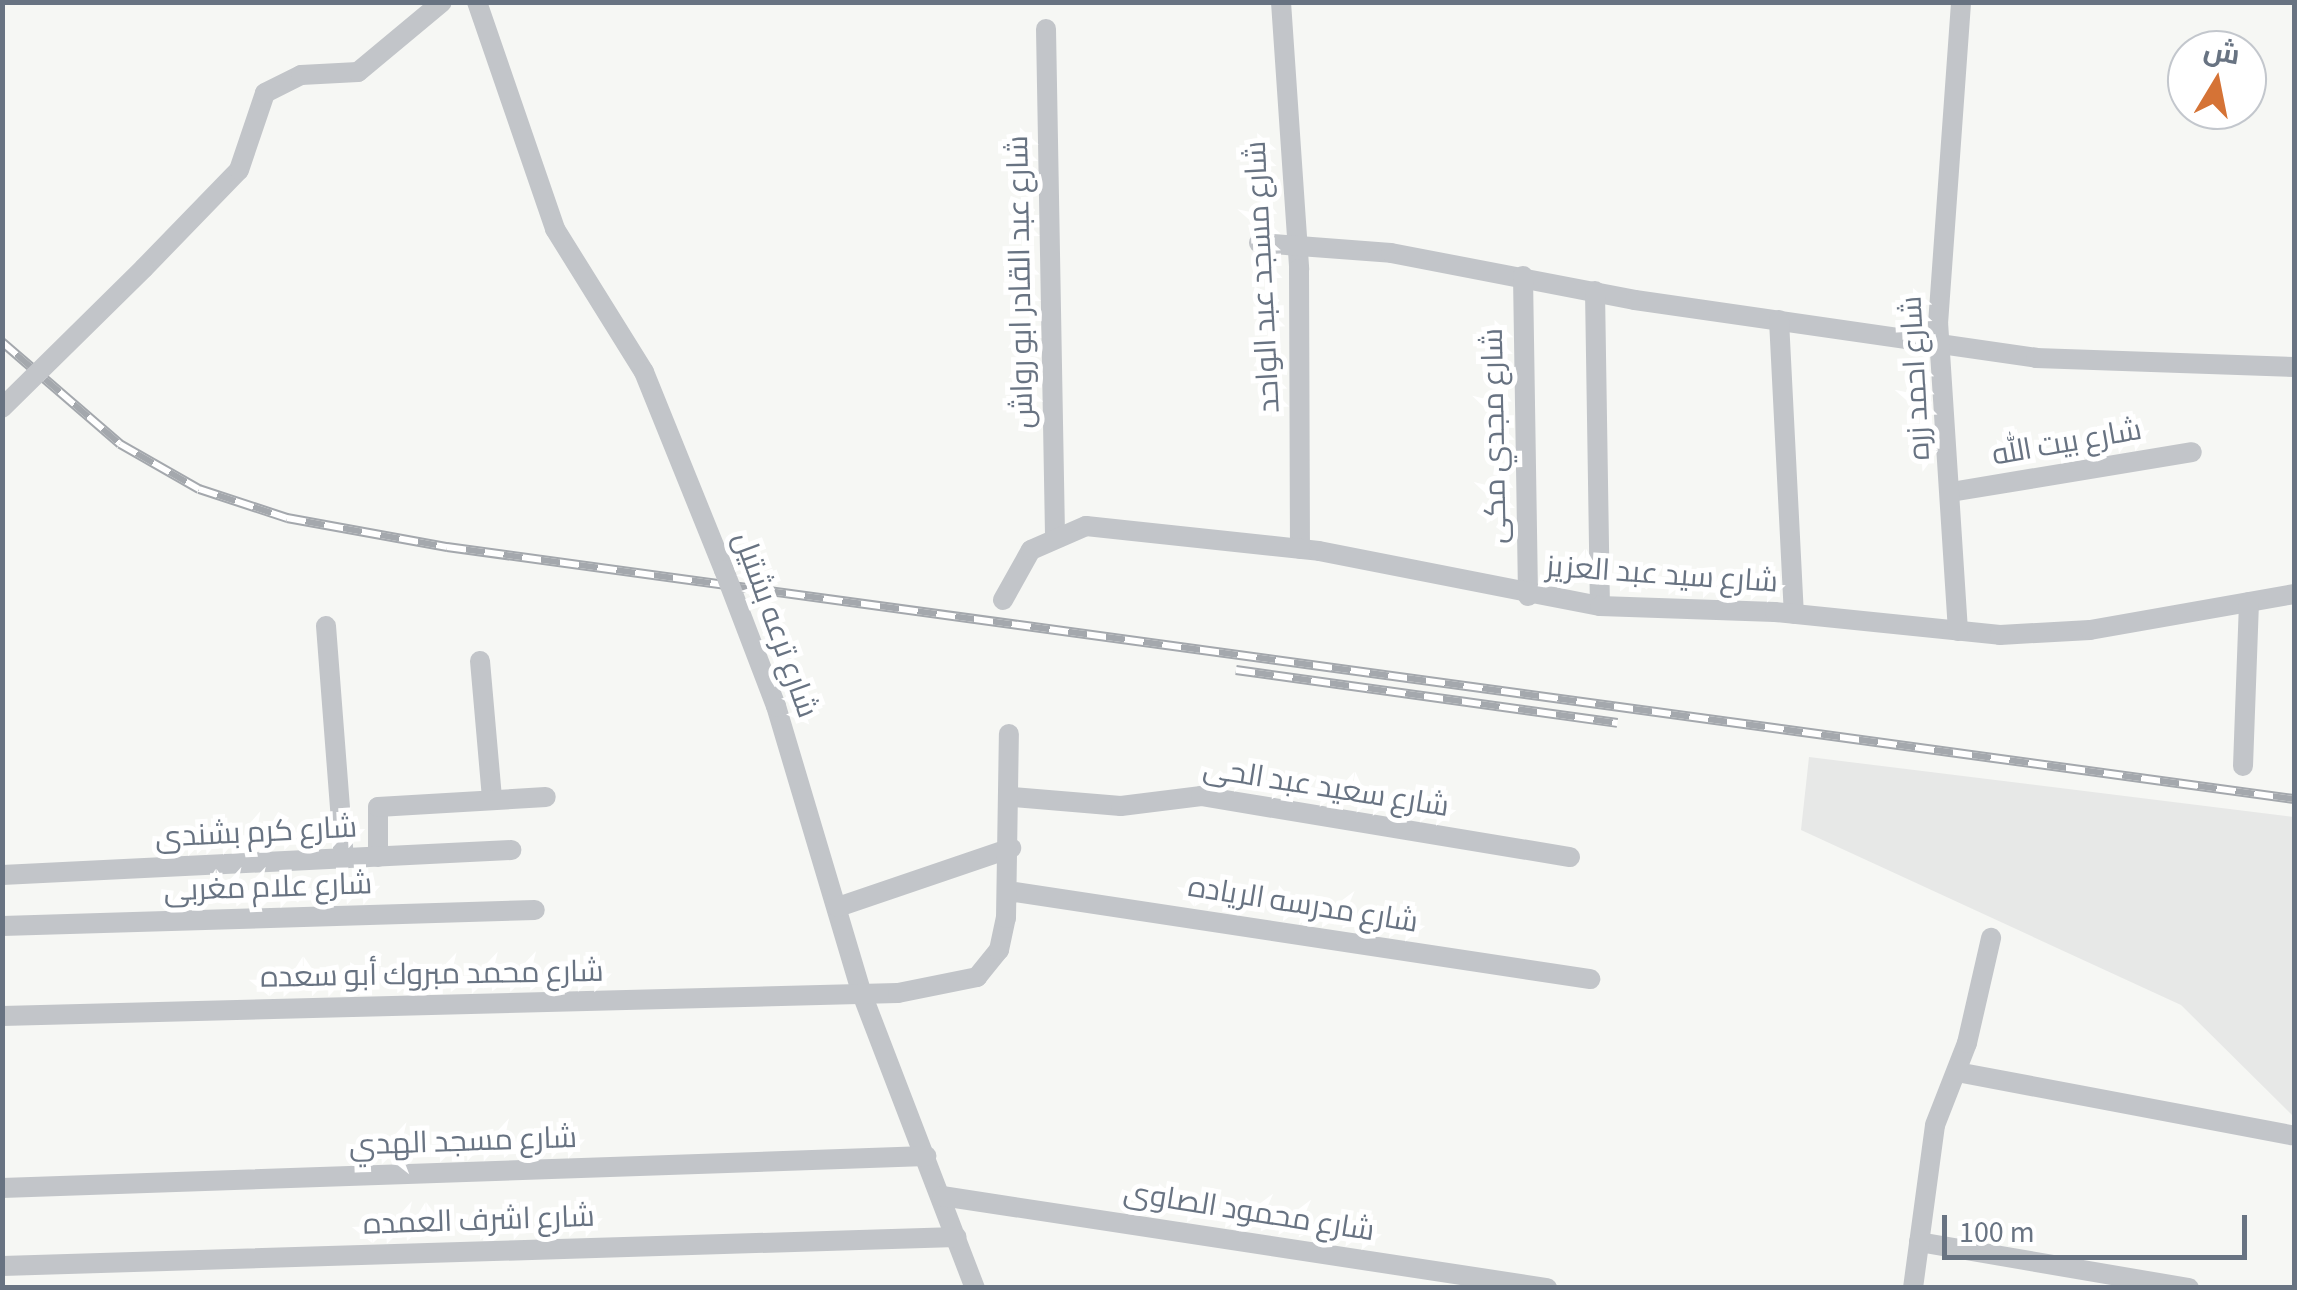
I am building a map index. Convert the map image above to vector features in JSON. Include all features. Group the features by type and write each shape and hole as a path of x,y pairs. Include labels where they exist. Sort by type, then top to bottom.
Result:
{"street":[{"path":"2,408 238,170 265,93 300,75 358,72 442,2"},
{"name":"شارع ترعه بشتيل","path":"477,2 555,229 644,372 724,570 776,706 862,994 975,1288"},
{"name":"شارع مسجد عبد الواحد","path":"1282,2 1298,244 1300,548"},
{"name":"شارع احمد زره","path":"1958,632 1940,342 1961,2"},
{"name":"شارع عبد القادر ابو رواش","path":"1046,29 1055,534"},
{"path":"1259,242 1523,276 1779,320 2076,361 2294,367"},
{"name":"شارع مجدي مكى","path":"1523,276 1528,596"},
{"path":"1595,291 1600,606"},
{"path":"1779,320 1794,614"},
{"name":"شارع بيت الله","path":"1951,492 2192,452"},
{"name":"شارع سيد عبد العزيز","path":"1055,534 1132,526 1300,548 1528,596 1600,606 1794,614 1958,632 2045,635 2294,594"},
{"path":"1003,600 1013,573 1055,534"},
{"path":"2243,766 2248,602"},
{"path":"326,626 344,859"},
{"path":"480,661 492,799"},
{"path":"862,994 977,977 999,950 1008,891 1014,797 1009,734"},
{"name":"شارع سعيد عبد الحى","path":"1014,797 1121,806 1201,796 1570,857"},
{"path":"378,857 376,808 546,797"},
{"path":"838,907 1011,848"},
{"name":"شارع كرم بشندى","path":"2,875 512,850"},
{"name":"شارع مدرسه الرياده","path":"1008,891 1590,979"},
{"name":"شارع علام مغربى","path":"2,926 535,910"},
{"path":"1913,1288 1935,1125 1957,1072 1992,938"},
{"name":"شارع محمد مبروك أبو سعده","path":"2,1016 862,994"},
{"path":"1957,1072 2292,1135"},
{"name":"شارع مسجد الهدي","path":"2,1188 926,1156"},
{"name":"شارع محمود الصاوى","path":"942,1196 1547,1288"},
{"name":"شارع اشرف العمده","path":"2,1266 957,1237"},
{"path":"1919,1242 2188,1288"}],"shaded area":[{"path":"1809,757 2294,817 2294,1117 2181,1005 1801,830"}],"railway":[{"path":"2,342 120,444 199,489 287,518 447,547 2294,799"},
{"path":"1236,670 1617,723"}]}
